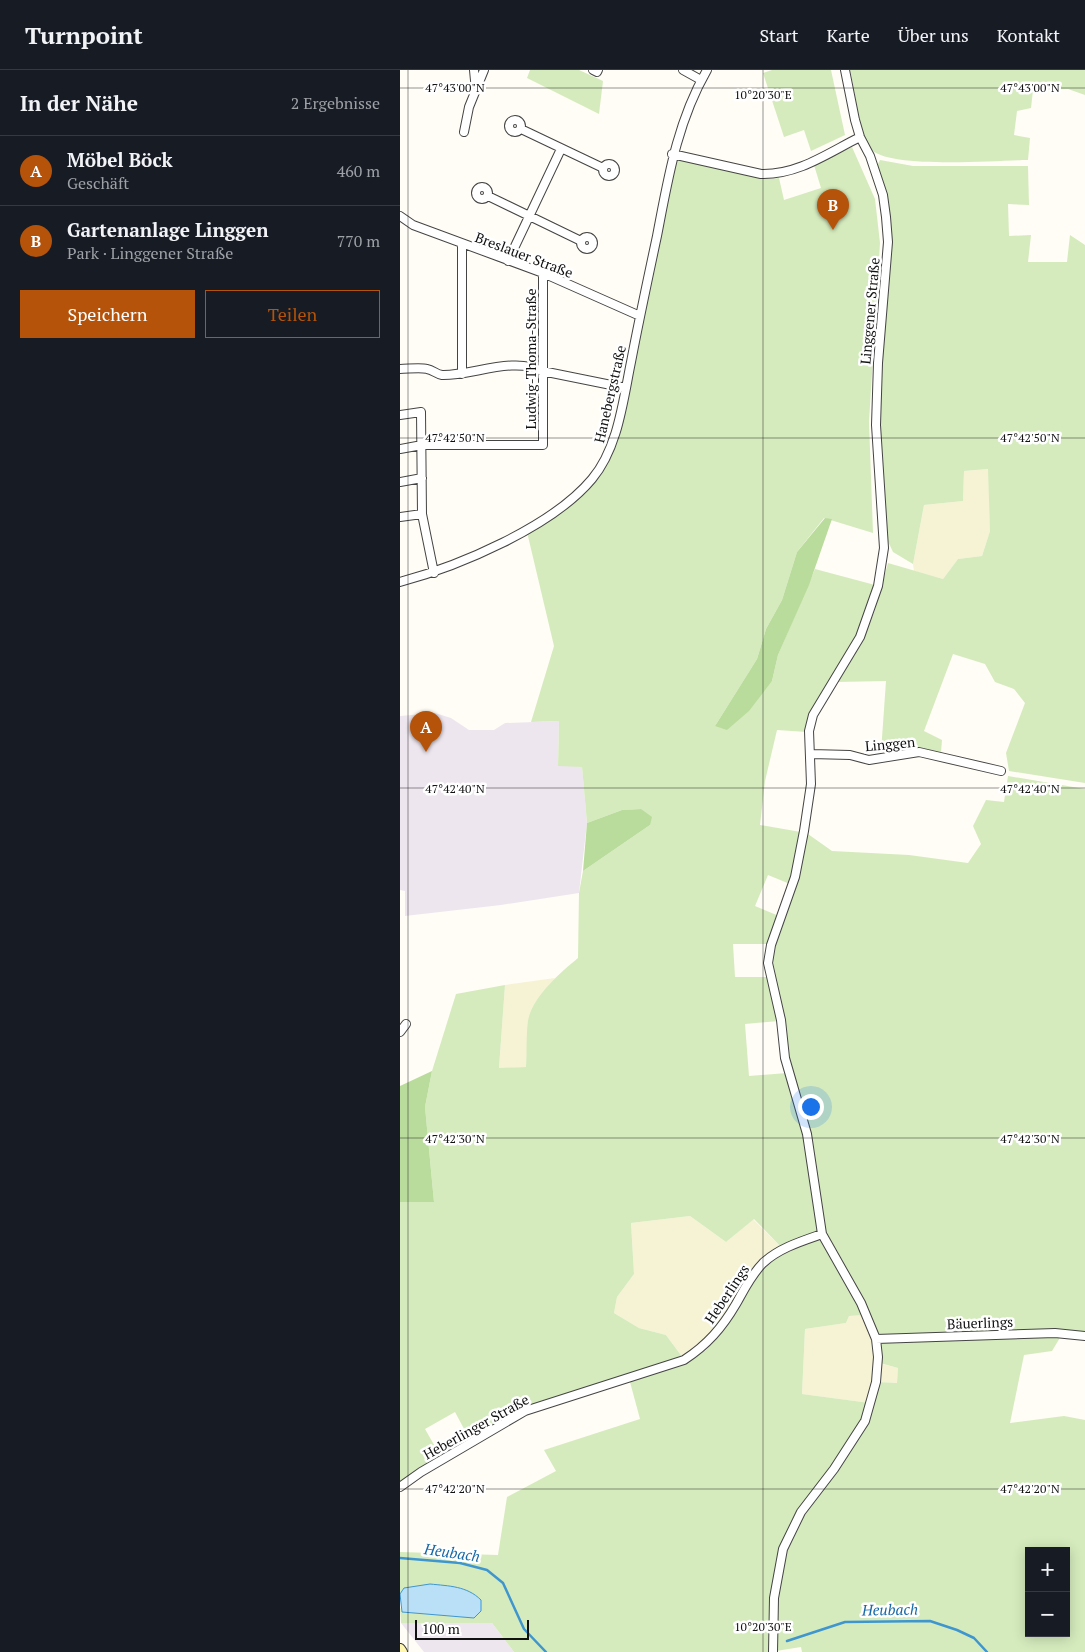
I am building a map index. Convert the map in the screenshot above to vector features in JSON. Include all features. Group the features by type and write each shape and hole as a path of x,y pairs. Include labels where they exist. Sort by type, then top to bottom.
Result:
{"street":[{"path":"474,70 476,91"},
{"path":"464,132 469,106 484,70"},
{"path":"593,70 597,72 598,70"},
{"path":"683,70 701,80"},
{"name":"Hanebergstraße","path":"400,582 434,573 494,546 546,518 591,480 608,455 626,388 672,154 701,80 707,70"},
{"name":"Linggener Straße","path":"822,1234 807,1134 785,1058 781,1020 768,963 771,944 795,876 811,784 809,731 813,715 860,637 878,586 883,560 884,548 876,426 878,364 888,242 883,195 870,156 860,137 845,70"},
{"path":"521,129 603,168"},
{"path":"672,154 761,174 773,174 797,169 860,137"},
{"path":"508,261 561,149"},
{"path":"488,196 581,241"},
{"name":"Breslauer Straße","path":"400,216 413,225 543,274 640,316"},
{"path":"462,245 462,374"},
{"name":"Ludwig-Thoma-Straße","path":"422,445 543,445 543,274"},
{"path":"400,369 427,368 438,375 462,374 486,368 534,367 542,371 626,388"},
{"path":"400,414 421,412 422,514 434,573"},
{"path":"400,448 422,445"},
{"path":"400,482 422,478"},
{"path":"400,517 422,514"},
{"name":"Linggen","path":"811,754 850,755 869,760 919,752 1001,771"},
{"path":"400,1032 406,1024"},
{"path":"773,1652 774,1598 783,1549 801,1512 834,1469 865,1421 876,1382 878,1357 876,1339 861,1303 822,1234"},
{"name":"Heberlings","path":"654,1371 684,1360 705,1346 720,1329 751,1277 769,1258 789,1247 822,1234"},
{"name":"Bäuerlings","path":"876,1339 1055,1333 1085,1336"},
{"name":"Heberlinger Straße","path":"400,1487 421,1472 525,1411 654,1371"}],"shaded area":[{"path":"989,469 990,531 982,556 958,559 943,579 914,571 913,564 924,505 963,501 964,471"},
{"path":"435,713 451,718 469,730 494,730 505,723 559,721 558,765 582,766 587,823 579,893 501,905 405,916 405,891 400,890 400,716"},
{"path":"555,978 539,998 529,1018 526,1067 499,1069 505,985"},
{"path":"690,1216 726,1242 753,1219 782,1248 700,1346 683,1358 666,1335 639,1328 614,1313 617,1297 634,1274 631,1223"},
{"path":"864,1315 873,1339 875,1362 898,1368 897,1383 878,1382 870,1403 802,1394 805,1329 846,1323 849,1316"},
{"path":"401,1623 492,1623 514,1652 424,1652"}],"green space":[{"path":"530,70 579,70 603,81 599,114 527,78"},
{"path":"772,70 831,70 845,135 811,151 804,130 784,137 763,73"},
{"path":"850,70 1085,70 1085,95 1068,89 1033,90 1031,108 1017,111 1014,135 1030,138 1028,160 944,162 897,159 880,155 870,148 862,130"},
{"path":"852,147 875,199 880,243 869,422 873,533 824,518 797,552 782,600 766,629 757,659 715,726 772,681 778,655 815,569 875,585 858,635 807,732 777,730 765,781 760,825 801,832 790,884 768,875 755,906 779,916 768,944 733,944 735,977 767,977 779,1021 745,1024 749,1076 787,1073 805,1134 819,1232 782,1248 754,1219 726,1242 690,1216 631,1223 634,1274 617,1297 614,1313 639,1328 666,1335 683,1358 523,1408 470,1440 455,1412 425,1429 441,1457 400,1483 400,1202 434,1202 425,1107 432,1071 456,994 505,985 499,1068 526,1067 527,1027 535,1003 548,986 578,958 579,893 583,871 650,825 641,809 622,810 587,823 582,767 558,766 559,721 531,722 554,646 527,532 557,513 582,493 593,481 610,453 617,435 675,158 771,179 779,178 784,200 821,188 814,165"},
{"path":"880,160 913,166 1028,166 1029,205 1008,204 1009,236 1031,235 1028,262 1067,262 1070,235 1085,245 1085,783 1009,771 1006,753 1025,703 1014,689 995,682 985,664 953,654 924,731 942,740 941,752 920,748 881,752 886,681 836,682 863,638 874,613 888,563 943,579 958,559 982,556 990,531 988,469 964,471 963,501 924,505 913,564 893,552 886,537 879,402 891,242 877,166"},
{"path":"825,518 832,519 809,585 778,655 772,681 749,711 727,730 715,726 757,659 766,629 782,600 797,552"},
{"path":"1008,776 1085,789 1085,1333 877,1337 824,1234 770,963 771,954 808,834 832,851 909,855 968,863 981,844 973,826 986,800 1004,802"},
{"path":"641,809 652,817 650,825 583,871 587,823 622,810"},
{"path":"432,1071 425,1107 434,1202 400,1202 400,1086"},
{"path":"820,1237 864,1315 849,1316 846,1323 805,1329 802,1394 870,1403 863,1421 781,1548 770,1652 514,1652 492,1623 401,1623 400,1607 402,1612 474,1618 481,1611 404,1588 400,1594 400,1552 498,1555 507,1497 556,1471 544,1450 640,1419 630,1382 685,1363 706,1350 721,1331 752,1278 776,1255"},
{"path":"1061,1336 1052,1351 1024,1355 1010,1423 1064,1416 1085,1420 1085,1652 802,1652 801,1647 776,1651 777,1599 786,1550 803,1513 853,1446 878,1382 897,1383 898,1368 880,1363 878,1341"}],"water":[{"path":"430,1584 464,1589 476,1595 481,1600 481,1611 474,1618 402,1612 400,1594 404,1588"}],"waterway":[{"name":"Heubach","path":"400,1558 460,1563 487,1570 503,1583 524,1629 546,1652"},
{"name":"Heubach","path":"787,1641 845,1622 930,1621 974,1638 987,1652"}],"place":[{"name":"Gartenanlage Linggen","path":"833,230"},
{"name":"Möbel Böck","path":"426,752"}]}
